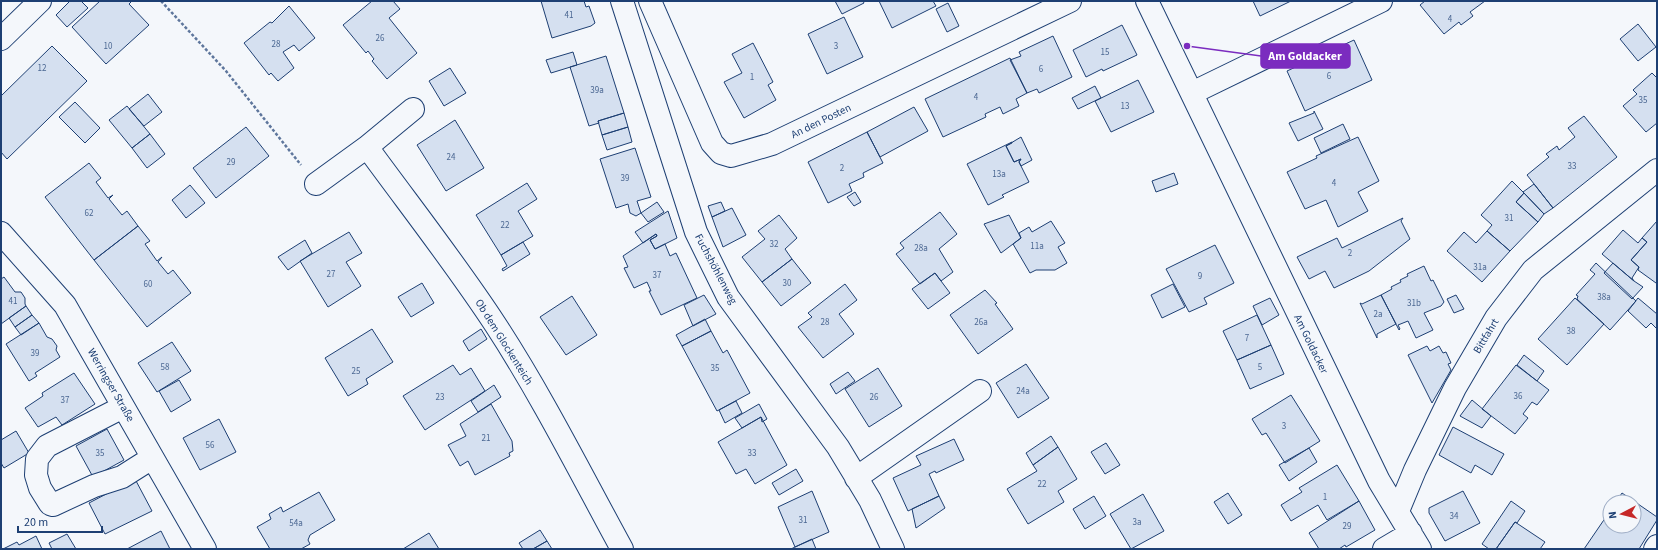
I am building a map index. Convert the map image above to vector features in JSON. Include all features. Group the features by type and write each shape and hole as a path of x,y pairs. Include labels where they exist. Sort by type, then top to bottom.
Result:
{"street":[{"path":"1,39 40,1"},
{"name":"Fuchshöhlenweg","path":"622,1 696,232 728,297 838,447 870,500 893,549"},
{"name":"An den Posten","path":"650,1 712,143 721,153 731,156 772,144 1070,1"},
{"name":"Am Goldacker","path":"1146,1 1192,92 1379,481 1398,510"},
{"path":"1192,92 1381,1"},
{"path":"316,184 367,147 413,109"},
{"name":"Ob dem Glockenteich","path":"367,147 455,266 496,326 558,430 622,549"},
{"name":"Bittfahrt","path":"1398,510 1415,470 1455,388 1496,318 1533,270 1657,170"},
{"name":"Werringser Straße","path":"1,233 65,305 205,549"},
{"path":"856,478 980,391"},
{"path":"124,407 47,446 37,458 36,475 40,488 50,504 53,505 94,486 122,477 152,458"},
{"path":"1384,549 1416,541 1398,510"}],"path":[{"path":"161,1 226,71 316,184"}],"building":[{"path":"70,1 81,1 88,8 67,27 56,15"},
{"path":"100,1 132,1 129,4 149,25 106,64 72,27"},
{"path":"372,1 393,1 400,9 389,18 417,53 387,79 372,61 374,59 368,51 366,53 343,25"},
{"path":"541,1 584,1 586,7 589,6 595,23 591,26 552,38"},
{"path":"835,1 863,1 864,3 842,14"},
{"path":"879,1 933,1 936,6 892,28"},
{"path":"1253,1 1291,1 1260,16"},
{"path":"1425,1 1485,1 1470,12 1473,16 1461,25 1459,22 1444,34 1420,5"},
{"path":"948,3 959,26 947,32 936,9"},
{"path":"289,6 315,38 299,51 294,45 283,52 294,68 278,81 271,73 269,75 244,43 270,22 272,23"},
{"path":"844,17 863,57 827,74 808,34"},
{"path":"1638,24 1656,47 1638,61 1620,39"},
{"path":"1122,25 1137,55 1103,71 1102,69 1086,77 1073,50"},
{"path":"1053,36 1072,77 1039,93 1037,89 1027,93 1010,60 1021,56 1019,52"},
{"path":"1354,40 1372,80 1305,111 1287,71"},
{"path":"753,43 773,82 768,85 776,100 744,118 724,82 742,73 732,54"},
{"path":"52,46 87,81 7,159 1,152 1,96"},
{"path":"573,52 577,65 551,73 546,60"},
{"path":"606,56 624,113 598,121 599,123 589,126 570,67"},
{"path":"1010,58 1027,93 1016,99 1019,106 1003,114 1000,107 985,114 986,117 943,137 925,99"},
{"path":"450,68 466,93 444,106 429,81"},
{"path":"1652,73 1657,78 1657,123 1646,132 1623,106 1637,94 1633,90"},
{"path":"1138,80 1154,112 1111,132 1095,101"},
{"path":"1095,86 1101,98 1078,109 1072,98"},
{"path":"148,94 162,112 144,126 129,109"},
{"path":"75,102 100,128 85,143 59,117"},
{"path":"127,106 150,134 132,148 109,120"},
{"path":"914,107 928,131 880,157 867,132"},
{"path":"1314,111 1323,129 1298,141 1289,123 1314,113"},
{"path":"624,113 628,127 602,135 598,121"},
{"path":"1584,116 1617,157 1553,208 1527,175 1549,157 1546,154 1557,146 1559,150 1575,137 1568,128"},
{"path":"455,120 484,168 446,191 417,145"},
{"path":"1343,124 1350,139 1321,153 1314,138"},
{"path":"246,127 269,156 216,198 193,168"},
{"path":"628,127 632,142 607,150 602,135"},
{"path":"867,132 883,163 863,173 864,177 849,184 852,191 828,203 808,162"},
{"path":"150,134 165,154 147,168 132,148"},
{"path":"1021,137 1032,160 1021,166 1019,162 1021,159 1014,162 1006,146"},
{"path":"1358,137 1379,181 1358,192 1368,211 1338,227 1326,200 1305,209 1287,172 1317,158 1316,156"},
{"path":"1012,142 1006,146 1014,162 1021,159 1019,162 1029,182 1002,195 1004,197 988,205 967,164"},
{"path":"635,148 651,197 637,201 641,213 636,216 630,213 628,204 616,208 600,159"},
{"path":"89,163 101,178 96,182 108,198 113,195 109,199 122,215 127,211 138,226 94,260 45,197"},
{"path":"1174,173 1178,184 1156,192 1152,181"},
{"path":"1512,181 1524,193 1516,202 1538,222 1510,251 1487,231 1492,225 1481,215"},
{"path":"527,183 537,199 518,211 533,236 501,255 476,215"},
{"path":"1534,184 1553,208 1544,214 1523,192"},
{"path":"190,185 205,203 186,218 172,200"},
{"path":"855,192 861,202 854,206 847,197"},
{"path":"1524,193 1544,214 1538,222 1516,202"},
{"path":"657,202 664,212 648,222 641,213"},
{"path":"721,202 725,211 712,217 708,206"},
{"path":"732,208 746,235 723,247 712,217"},
{"path":"668,211 677,238 655,249 650,240 657,236 656,234 643,243 635,232"},
{"path":"940,212 957,234 939,249 953,272 941,281 935,273 920,284 896,254 904,248 900,243"},
{"path":"779,215 797,238 785,249 792,259 762,282 742,257 765,239 758,231"},
{"path":"1009,215 1021,238 1001,253 984,224"},
{"path":"1403,218 1401,221 1410,239 1369,271 1334,288 1325,271 1309,279 1297,257 1337,238 1342,248"},
{"path":"1051,221 1065,243 1058,247 1067,263 1055,270 1036,270 1030,273 1013,244 1021,238 1019,233 1029,227 1032,232"},
{"path":"1657,221 1656,283 1638,270 1639,267 1631,260 1647,242 1642,238"},
{"path":"138,226 150,241 145,244 157,261 162,257 158,262 168,274 173,270 191,293 147,327 94,260"},
{"path":"1623,230 1638,243 1642,238 1647,242 1631,260 1639,267 1632,278 1634,281 1602,254"},
{"path":"1487,231 1510,251 1482,282 1447,251 1464,232 1476,243"},
{"path":"349,232 362,253 346,262 361,286 328,307 300,261"},
{"path":"656,234 657,236 650,240 655,249 665,244 670,256 676,253 697,298 661,315 649,291 651,291 647,282 634,288 624,268 628,267 623,256"},
{"path":"305,240 312,253 288,270 278,257"},
{"path":"523,242 530,254 503,271 502,269 507,266 501,255"},
{"path":"1215,245 1234,283 1204,298 1207,304 1189,312 1166,269"},
{"path":"792,259 811,283 781,306 762,282"},
{"path":"1596,263 1636,301 1610,330 1577,299 1578,296 1576,295 1595,274 1590,270"},
{"path":"1613,263 1643,287 1632,299 1604,273"},
{"path":"1424,266 1444,302 1441,306 1424,313 1433,330 1416,338 1408,321 1398,325 1399,330 1381,295 1392,289 1391,287 1401,282 1400,280 1408,276 1407,274"},
{"path":"935,273 950,293 928,309 912,289"},
{"path":"4,277 15,292 21,292 25,298 26,306 1,324 1,279"},
{"path":"422,283 434,303 411,317 398,297"},
{"path":"845,284 857,300 839,314 854,334 823,358 798,327 812,317 808,313"},
{"path":"1173,284 1185,307 1162,318 1151,295"},
{"path":"985,290 997,303 995,304 1013,329 978,354 950,315"},
{"path":"704,295 716,314 693,326 684,305"},
{"path":"1381,295 1396,324 1377,334 1377,338 1360,303 1362,304"},
{"path":"1456,295 1464,309 1454,313 1447,299"},
{"path":"572,296 597,335 566,355 540,317"},
{"path":"1270,298 1279,315 1262,325 1253,306"},
{"path":"1575,298 1604,324 1567,365 1538,339"},
{"path":"1638,298 1657,314 1657,329 1651,323 1646,328 1628,311"},
{"path":"26,306 32,315 15,327 9,318"},
{"path":"32,315 39,323 21,335 15,327"},
{"path":"1257,315 1271,345 1237,360 1223,331"},
{"path":"705,319 711,331 682,346 676,335"},
{"path":"39,323 47,337 52,339 57,346 56,350 60,357 35,373 37,376 29,381 6,344"},
{"path":"372,329 393,362 366,379 368,384 348,396 325,358"},
{"path":"481,329 487,339 469,351 463,341"},
{"path":"711,331 723,353 727,350 750,393 717,411 682,346"},
{"path":"172,342 191,371 157,392 138,363"},
{"path":"1271,345 1284,374 1250,389 1237,360"},
{"path":"1427,346 1430,351 1439,346 1443,353 1446,352 1451,363 1448,364 1451,370 1432,403 1408,355"},
{"path":"1524,355 1544,371 1537,381 1517,365"},
{"path":"1026,364 1049,398 1018,418 996,383"},
{"path":"453,365 460,375 471,368 485,391 425,430 403,396"},
{"path":"1516,365 1549,390 1537,405 1532,402 1523,414 1528,418 1515,434 1482,409"},
{"path":"878,368 902,406 869,427 845,389"},
{"path":"848,372 855,381 836,394 830,384"},
{"path":"74,373 95,404 62,425 56,417 38,427 25,408 43,396 42,393"},
{"path":"179,380 191,400 171,412 159,391"},
{"path":"494,385 501,397 478,412 471,401"},
{"path":"1291,395 1320,441 1285,463 1266,433 1262,435 1252,419"},
{"path":"1472,400 1491,416 1482,428 1460,416"},
{"path":"736,401 742,413 725,423 719,410"},
{"path":"491,404 512,441 513,451 509,453 510,456 475,475 468,461 460,466 448,445 466,436 460,424"},
{"path":"759,404 767,419 762,422 761,417 742,428 735,418"},
{"path":"761,417 787,465 755,484 746,469 736,474 718,442"},
{"path":"219,419 236,452 200,470 183,438"},
{"path":"1453,427 1504,454 1492,475 1475,465 1471,473 1439,455"},
{"path":"107,429 124,460 93,477 76,446"},
{"path":"16,431 29,453 4,468 1,463 1,440"},
{"path":"1051,436 1058,447 1033,465 1026,453"},
{"path":"954,439 964,460 936,473 935,471 929,474 939,496 908,511 893,478 921,465 916,456"},
{"path":"1106,443 1120,465 1105,474 1091,452"},
{"path":"1058,447 1077,479 1058,491 1064,502 1028,524 1007,489 1037,471 1033,465"},
{"path":"1309,448 1317,462 1289,481 1279,465"},
{"path":"1337,465 1359,501 1327,520 1318,505 1291,521 1281,505 1302,492 1299,488"},
{"path":"796,469 803,481 779,495 772,483"},
{"path":"135,479 152,511 105,534 89,503"},
{"path":"812,491 829,532 795,547 778,507"},
{"path":"1463,491 1480,523 1445,541 1429,513 1429,508"},
{"path":"319,492 335,520 310,535 308,540 310,544 301,549 270,549 257,527 271,519 269,514 281,507 283,512"},
{"path":"1228,493 1242,515 1228,524 1214,502"},
{"path":"1143,494 1164,531 1131,549 1110,514"},
{"path":"939,496 945,508 916,528 912,509"},
{"path":"1094,496 1106,516 1085,529 1073,509"},
{"path":"1359,501 1375,530 1346,547 1345,545 1339,549 1319,549 1309,533"},
{"path":"1511,501 1525,511 1517,523 1515,522 1496,549 1489,549 1482,544"},
{"path":"1642,507 1657,517 1657,520 1639,549 1584,549 1602,523 1602,534 1642,534"},
{"path":"1515,522 1545,542 1540,549 1496,549"},
{"path":"540,530 547,541 533,549 523,549 519,543"},
{"path":"161,531 170,549 127,549"},
{"path":"429,533 439,549 403,549"},
{"path":"67,534 76,549 52,549 49,543"},
{"path":"36,536 42,549 3,549 17,542 19,545"},
{"path":"812,539 816,549 791,549 795,547"},
{"path":"547,541 552,549 533,549"}],"place":[{"name":"Am Goldacker","path":"1187,46"}]}
